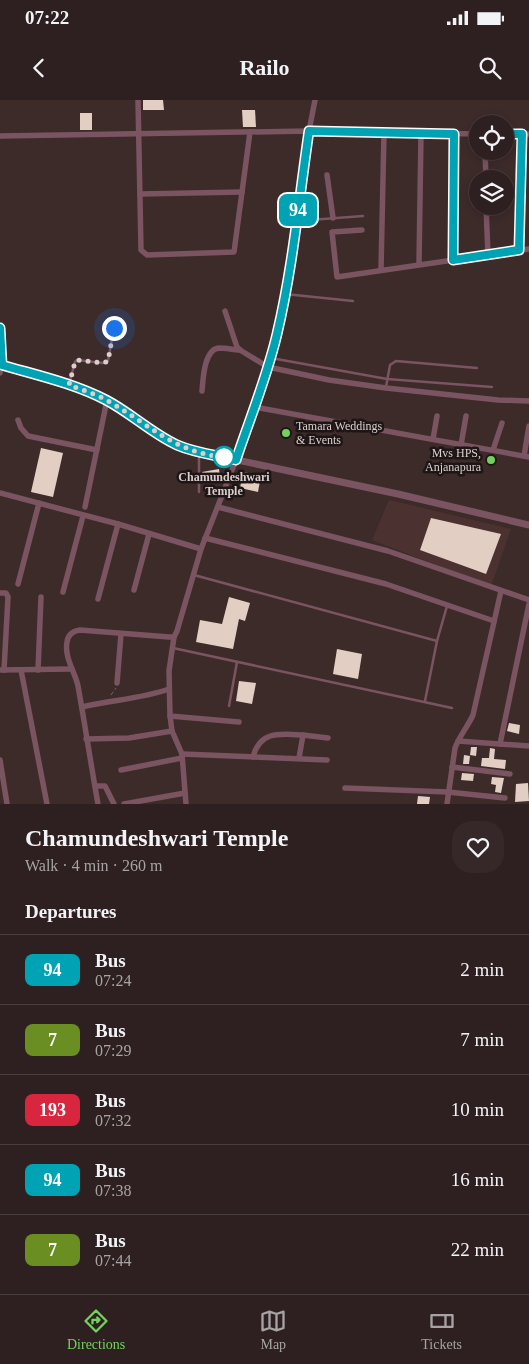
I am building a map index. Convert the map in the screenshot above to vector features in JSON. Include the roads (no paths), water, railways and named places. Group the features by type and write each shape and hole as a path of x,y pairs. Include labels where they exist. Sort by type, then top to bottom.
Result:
{"street":[{"path":"138,100 141,250 147,255 234,252 250,132"},
{"path":"186,804 182,756 172,731 170,716 171,648 201,549 236,460 277,335 315,100"},
{"path":"0,136 309,131 469,134"},
{"path":"381,270 384,133"},
{"path":"419,264 421,134"},
{"path":"453,260 454,134"},
{"path":"514,134 529,134"},
{"path":"519,250 522,134"},
{"path":"327,175 333,218"},
{"path":"140,194 242,192"},
{"path":"486,215 488,255"},
{"path":"362,230 332,232 337,277 529,249"},
{"path":"225,311 237,347 268,367 329,380 386,388 498,400 529,401"},
{"path":"0,328 0,373"},
{"path":"202,391 205,367 211,352 217,348 240,350"},
{"path":"1,364 69,385 107,400 176,444 199,452 398,494 529,525"},
{"path":"85,507 107,400"},
{"path":"254,407 526,456 529,426"},
{"path":"433,440 437,416"},
{"path":"461,444 466,416"},
{"path":"18,420 21,428 28,436 97,450"},
{"path":"493,450 502,422"},
{"path":"0,493 118,524 201,549"},
{"path":"18,584 39,503"},
{"path":"218,506 388,551 529,602 500,744"},
{"path":"63,592 83,516"},
{"path":"98,599 118,524"},
{"path":"134,590 149,534"},
{"path":"205,538 386,584 494,621"},
{"path":"447,804 458,741 473,715 501,591"},
{"path":"0,592 6,593 8,597 3,625 2,670 72,669"},
{"path":"38,670 41,597"},
{"path":"98,804 82,707 66,647 67,640 72,633 80,630 169,638 174,636"},
{"path":"117,683 121,634"},
{"path":"21,670 46,804"},
{"path":"82,707 169,689"},
{"path":"170,716 239,722"},
{"path":"86,739 129,738 172,731"},
{"path":"253,756 259,742 266,737 284,734 328,738"},
{"path":"299,758 303,735"},
{"path":"458,741 529,746"},
{"path":"120,770 182,756 253,756 327,760"},
{"path":"0,760 8,804"},
{"path":"452,767 510,774"},
{"path":"94,786 104,786 114,804"},
{"path":"345,788 448,792 505,798"},
{"path":"124,804 148,802 185,793"},
{"path":"482,804 483,796"}],"lane":[{"path":"296,222 363,216"},
{"path":"285,294 353,301"},
{"path":"69,385 77,360 103,363 108,361 114,328"},
{"path":"270,358 387,378 492,386"},
{"path":"386,388 390,365 396,361 477,368"},
{"path":"199,452 200,492"},
{"path":"193,574 437,641"},
{"path":"425,701 437,641 447,605"},
{"path":"171,648 452,708"},
{"path":"229,706 237,662"}],"place":[{"name":"Tamara Weddings & Events","path":"286,433"},
{"name":"Chamundeshwari Temple","path":"224,457"},
{"name":"Mvs HPS, Anjanapura","path":"491,460"}]}
